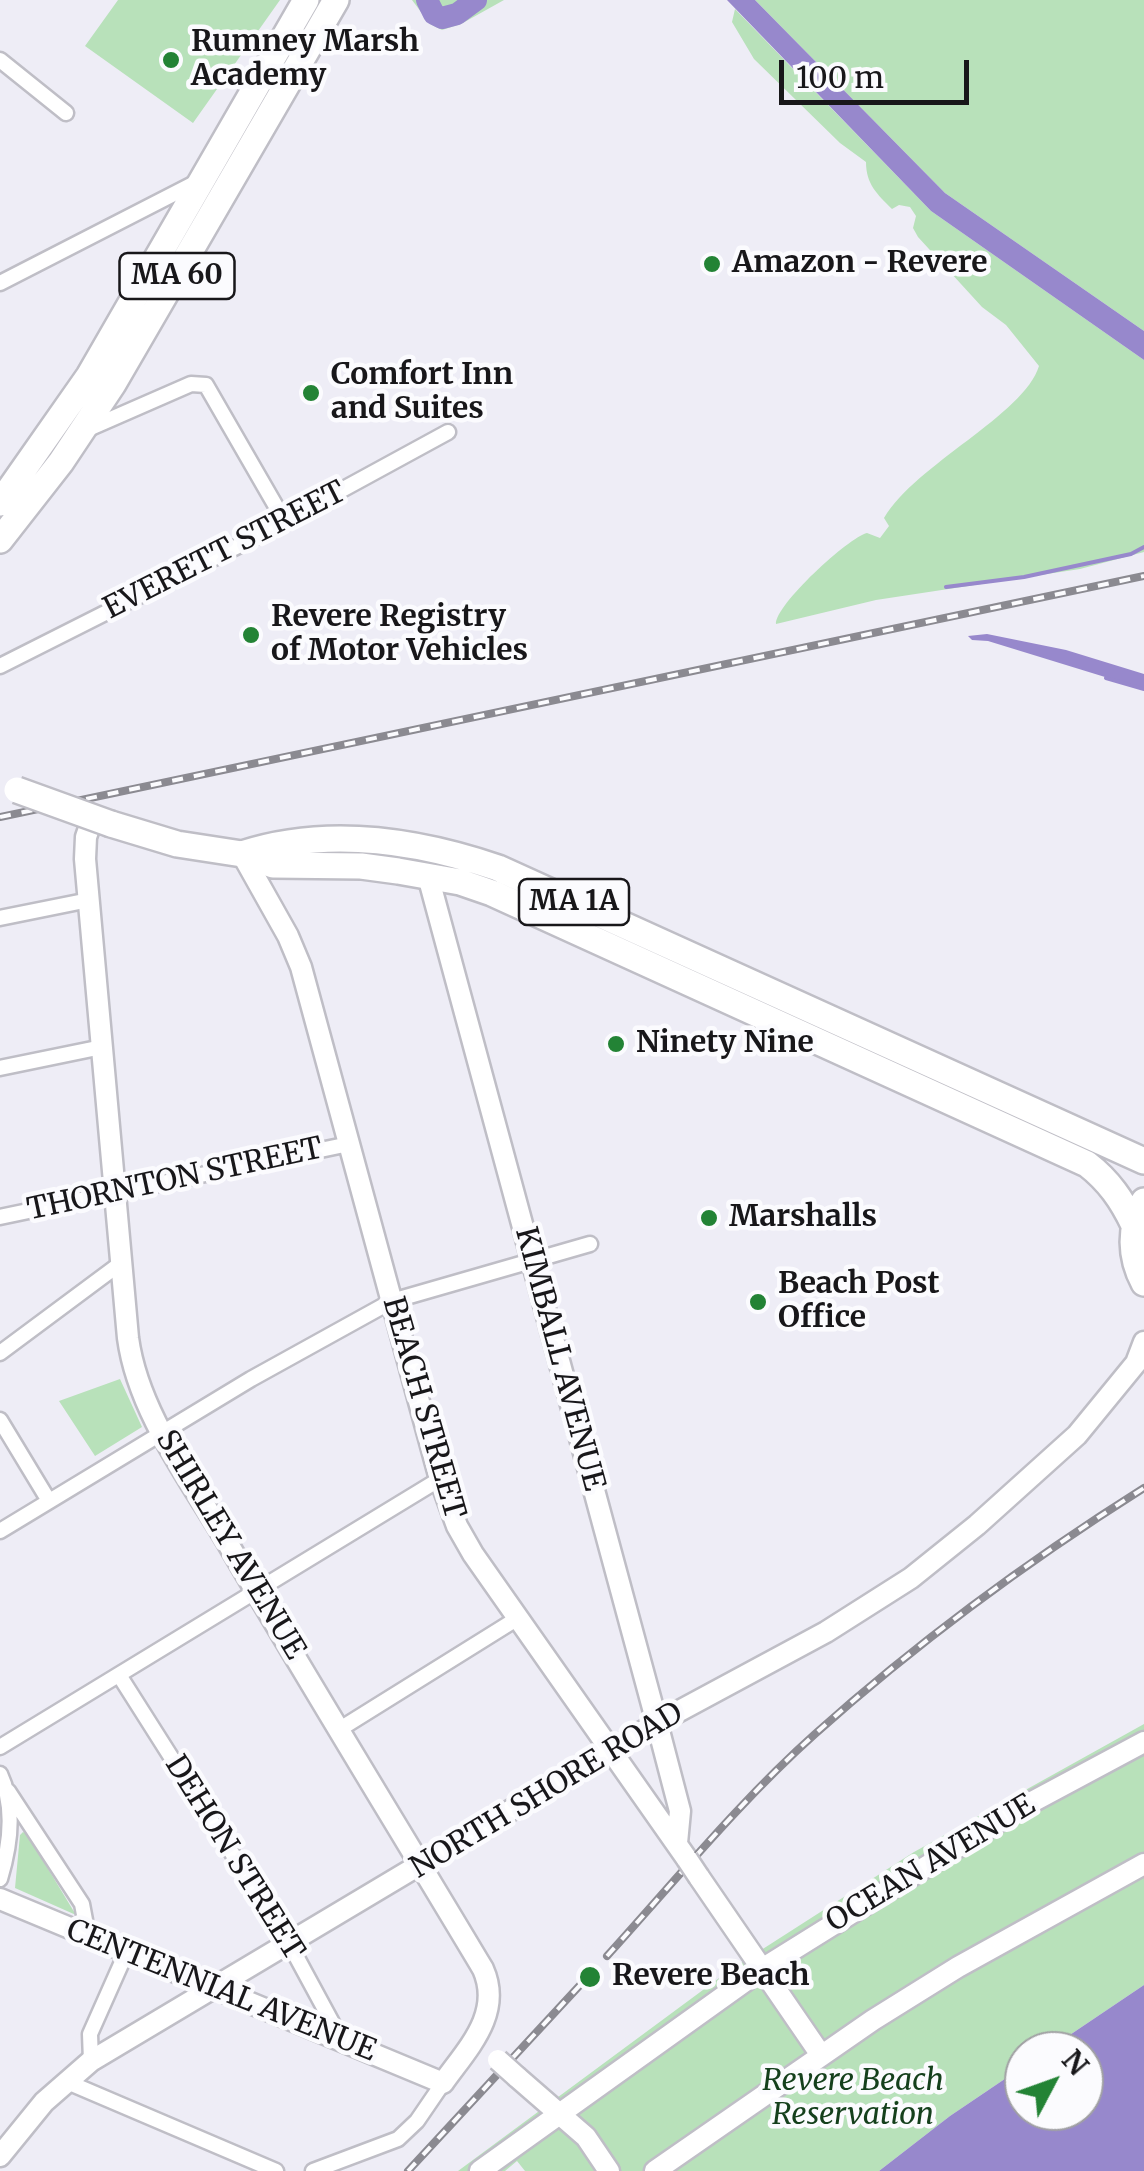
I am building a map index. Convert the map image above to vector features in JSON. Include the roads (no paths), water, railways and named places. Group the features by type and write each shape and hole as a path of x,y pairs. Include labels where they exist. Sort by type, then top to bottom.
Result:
{"highway":[{"name":"MA 60","path":"0,504 82,386 306,0"},
{"name":"MA 60","path":"0,540 83,431 132,354 336,0"},
{"name":"MA 1A","path":"6,785 98,823 177,844 242,854 284,866 361,866 428,876 492,892 539,912 1087,1164 1139,1213 1132,1248 1144,1283"},
{"name":"MA 1A","path":"242,854 301,841 382,841 440,850 498,868 1144,1162"}],"main road":[{"name":"SHIRLEY AVENUE","path":"98,823 85,845 132,1361 163,1432 486,1976 490,2001 476,2042"},
{"name":"BEACH STREET","path":"242,854 298,960 440,1479 462,1535 822,2054"},
{"name":"KIMBALL AVENUE","path":"428,876 658,1724 680,1811 687,1859"},
{"name":"NORTH SHORE ROAD","path":"1091,1420 1136,1363 1144,1342"},
{"name":"NORTH SHORE ROAD","path":"0,2156 44,2102 92,2061 658,1724 826,1632 910,1578 1024,1484 1144,1376"},
{"name":"OCEAN AVENUE","path":"480,2171 762,1969 1017,1810 1144,1742"},
{"path":"655,2171 822,2054 958,1967 1144,1864"},
{"name":"CENTENNIAL AVENUE","path":"0,1898 443,2083"},
{"path":"443,2083 476,2042 586,2137 609,2171"}],"street":[{"path":"3,66 66,113"},
{"path":"0,283 204,176"},
{"path":"83,431 191,384 206,385 285,522"},
{"name":"EVERETT STREET","path":"0,666 285,522 448,432"},
{"path":"0,918 89,900"},
{"path":"0,1068 102,1047"},
{"name":"THORNTON STREET","path":"0,1217 349,1144"},
{"path":"0,1531 163,1432 392,1302 590,1244"},
{"path":"0,1353 121,1264"},
{"path":"0,1420 49,1501"},
{"path":"0,1748 440,1479"},
{"path":"340,1729 518,1618"},
{"name":"DEHON STREET","path":"119,1675 289,1943 344,2044"},
{"path":"0,1774 82,1904 82,1935"},
{"path":"0,1879 8,1853 8,1791"},
{"path":"92,2061 90,2034 126,1953"},
{"path":"65,2081 276,2171"},
{"path":"313,2171 398,2138 417,2121 443,2083"}],"waterway":[{"path":"427,0 434,14 442,18 457,14 476,0"},
{"path":"946,587 1024,577 1131,554 1144,547"},
{"path":"1106,678 1144,689"}],"railway":[{"path":"0,817 1144,576"},
{"path":"607,1956 760,1786 854,1700 975,1604 1144,1488"},
{"path":"408,2171 582,1983"}],"place":[{"name":"Rumney Marsh Academy","path":"171,60"},
{"name":"Amazon - Revere","path":"712,264"},
{"name":"Comfort Inn and Suites","path":"311,393"},
{"name":"Revere Registry of Motor Vehicles","path":"251,635"},
{"name":"Ninety Nine","path":"616,1044"},
{"name":"Marshalls","path":"709,1218"},
{"name":"Beach Post Office","path":"758,1302"},
{"name":"Revere Beach","path":"590,1977"}],"park label":[{"name":"Revere Beach Reservation","path":"853,2099"}]}
